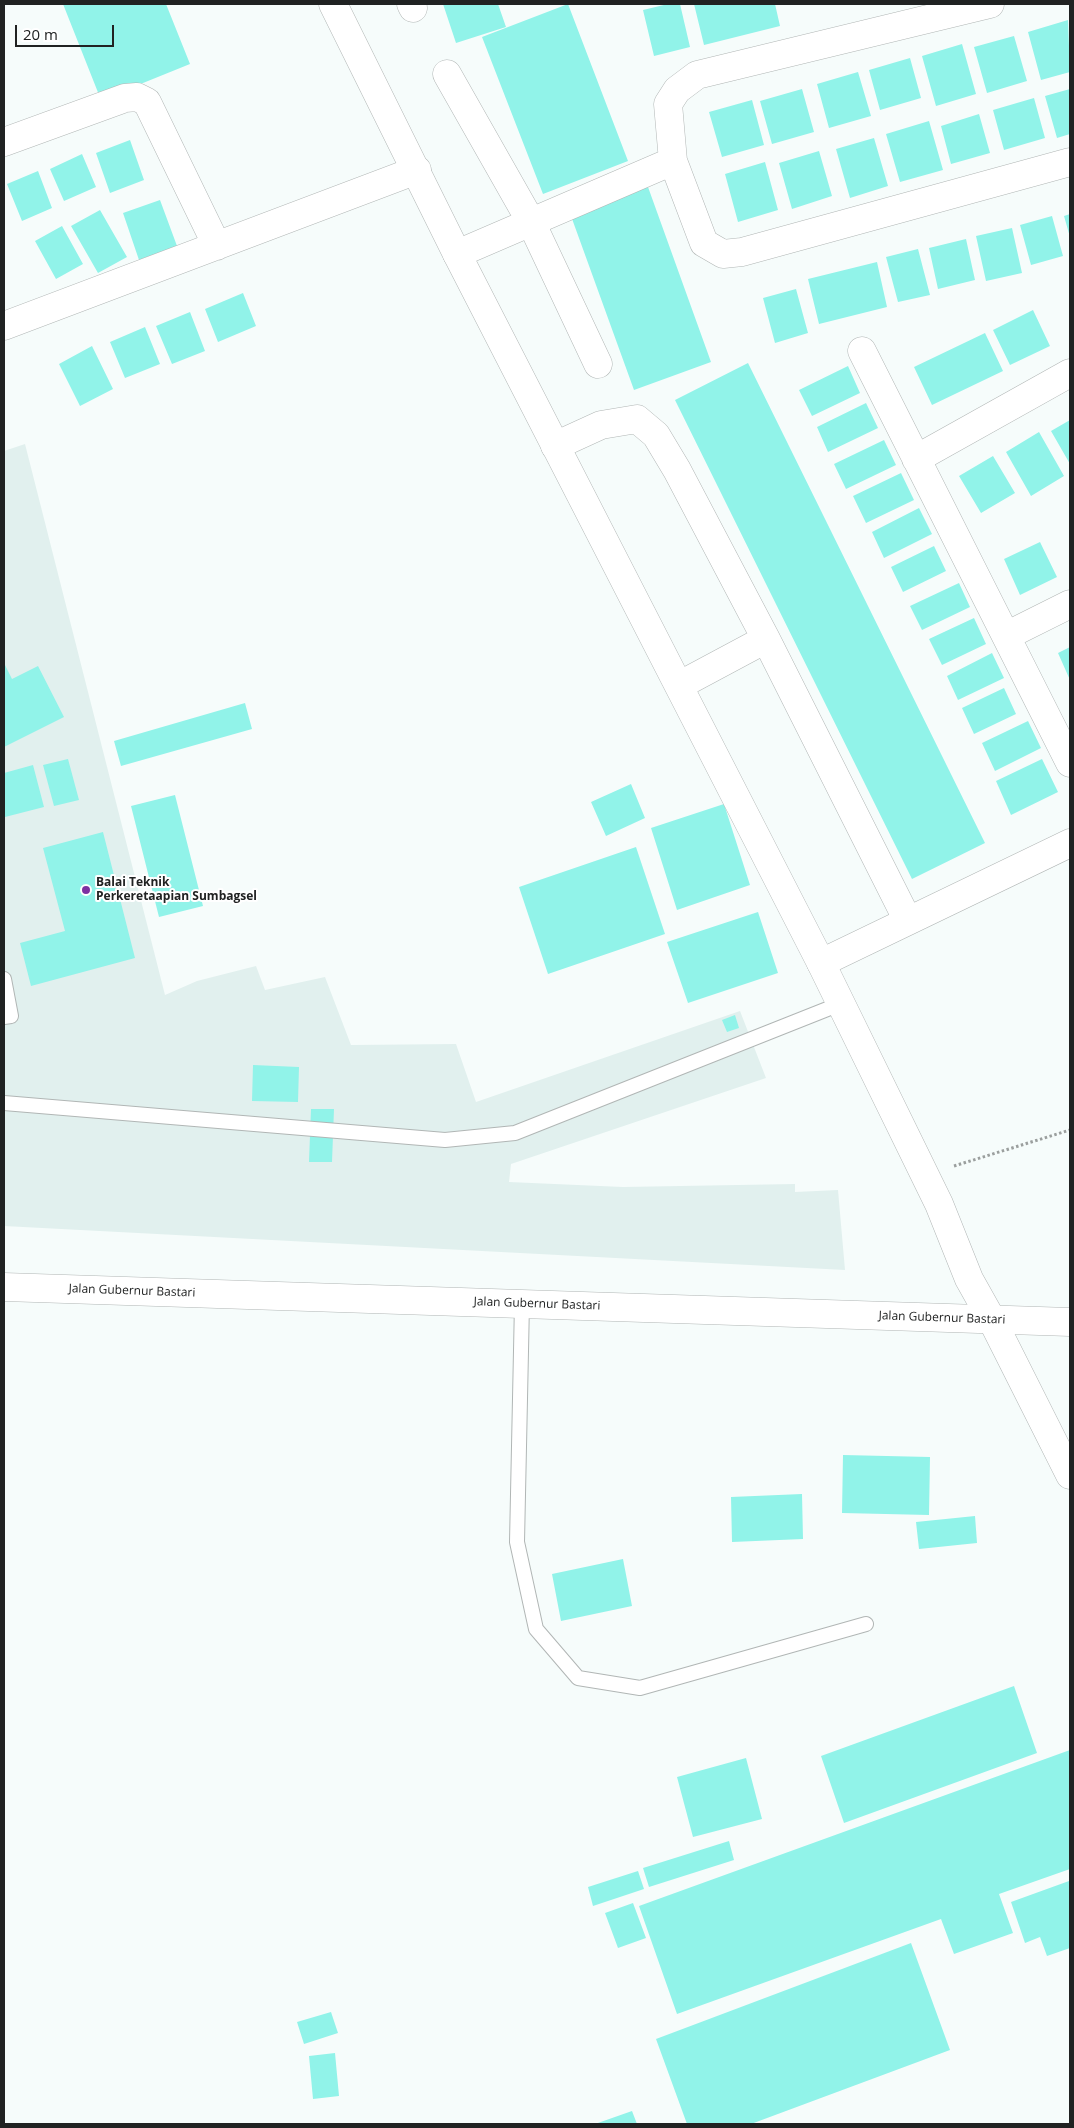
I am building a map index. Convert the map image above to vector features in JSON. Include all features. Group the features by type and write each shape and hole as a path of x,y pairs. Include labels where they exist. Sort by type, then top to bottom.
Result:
{"main road":[{"path":"333,4 457,254 680,685 821,963 939,1204 970,1278 1070,1474"},
{"path":"990,4 697,75 677,90 668,104 672,161 704,243 723,254 742,252 1070,162"},
{"path":"446,74 530,222 598,364"},
{"path":"4,142 124,98 142,99 147,102 217,246"},
{"path":"457,254 672,161"},
{"path":"4,326 416,170"},
{"path":"862,351 1070,763"},
{"path":"916,459 1070,373"},
{"path":"556,446 601,425 637,419 656,435 677,470 766,639 908,921"},
{"path":"1006,636 1070,604"},
{"path":"680,685 766,639"},
{"path":"821,963 1070,843"},
{"name":"Jalan Gubernur Bastari","path":"4,1287 1070,1322"}],"lane":[{"path":"4,979 11,1016 4,1017"},
{"path":"4,1103 445,1140 515,1133 840,1004"},
{"path":"522,1303 517,1542 536,1629 578,1678 640,1688 866,1624"}],"path":[{"path":"925,1175 1070,1130"}],"shaded area":[{"path":"25,444 165,995 197,981 256,966 265,990 325,977 351,1045 456,1044 476,1102 740,1011 766,1078 511,1164 509,1182 623,1187 795,1184 795,1192 838,1190 845,1270 4,1226 4,451"}],"building":[{"path":"63,4 166,4 190,64 101,100"},
{"path":"443,4 498,4 506,27 456,43"},
{"path":"568,4 628,161 543,194 482,37"},
{"path":"668,4 680,4 690,47 654,56 643,10"},
{"path":"694,4 775,4 780,26 704,45"},
{"path":"1068,20 1070,72 1041,80 1028,32"},
{"path":"1014,36 1027,81 987,93 974,47"},
{"path":"962,44 976,94 936,106 922,56"},
{"path":"910,58 921,98 880,110 869,70"},
{"path":"858,72 871,116 829,128 817,84"},
{"path":"802,89 814,132 772,144 760,101"},
{"path":"1070,89 1070,134 1057,138 1045,96"},
{"path":"1034,98 1045,138 1004,150 993,110"},
{"path":"752,100 764,145 722,157 709,112"},
{"path":"979,114 990,153 951,164 941,126"},
{"path":"929,121 943,170 900,182 886,134"},
{"path":"874,138 888,186 850,198 836,149"},
{"path":"130,140 144,180 110,193 96,153"},
{"path":"819,151 832,196 792,209 779,163"},
{"path":"82,154 96,187 64,201 50,169"},
{"path":"765,162 778,210 738,222 725,174"},
{"path":"38,171 52,208 22,221 7,184"},
{"path":"648,187 711,362 634,390 571,216"},
{"path":"160,200 177,246 139,260 123,213"},
{"path":"100,210 127,257 98,273 71,226"},
{"path":"1070,214 1070,237 1064,216"},
{"path":"1052,216 1063,256 1031,265 1020,225"},
{"path":"62,226 83,264 56,279 35,241"},
{"path":"1012,228 1022,273 986,281 976,236"},
{"path":"966,239 975,280 938,289 929,248"},
{"path":"918,249 930,295 898,302 886,257"},
{"path":"877,262 887,307 819,324 808,279"},
{"path":"796,289 808,333 775,343 763,298"},
{"path":"243,293 256,326 218,342 205,309"},
{"path":"1033,310 1050,346 1010,365 993,330"},
{"path":"190,312 205,351 172,364 156,326"},
{"path":"145,327 160,364 125,378 110,342"},
{"path":"985,333 1003,371 932,405 914,367"},
{"path":"92,346 113,389 80,406 59,364"},
{"path":"748,363 985,843 912,879 675,400"},
{"path":"848,366 860,393 812,416 799,390"},
{"path":"866,403 878,428 828,452 817,427"},
{"path":"1070,420 1070,464 1051,431"},
{"path":"1039,432 1064,476 1031,496 1006,452"},
{"path":"884,440 896,465 846,489 834,464"},
{"path":"993,456 1015,493 981,513 959,476"},
{"path":"901,473 914,500 866,523 853,496"},
{"path":"919,508 932,534 884,558 872,532"},
{"path":"1040,542 1057,577 1020,595 1004,559"},
{"path":"934,546 946,571 903,592 891,567"},
{"path":"959,583 970,607 922,630 910,606"},
{"path":"974,618 986,644 942,665 929,639"},
{"path":"1070,647 1070,680 1058,653"},
{"path":"992,653 1004,678 958,700 947,676"},
{"path":"5,665 12,679 38,666 64,717 4,747"},
{"path":"1004,688 1016,714 974,734 962,708"},
{"path":"245,703 252,729 121,766 114,741"},
{"path":"1028,721 1041,748 995,771 982,743"},
{"path":"68,759 79,800 54,806 43,765"},
{"path":"1042,759 1058,792 1011,815 996,781"},
{"path":"33,765 44,807 5,817 4,773"},
{"path":"631,784 645,818 606,836 591,802"},
{"path":"175,795 203,906 159,917 131,806"},
{"path":"724,804 750,885 677,910 651,828"},
{"name":"Balai Teknik Perkeretaapian Sumbagsel","path":"103,832 135,958 31,986 20,943 65,931 43,848"},
{"path":"636,847 665,934 548,974 519,887"},
{"path":"758,912 778,973 688,1003 667,942"},
{"path":"735,1015 739,1028 727,1032 722,1020"},
{"path":"253,1065 299,1067 298,1102 252,1101"},
{"path":"311,1109 334,1109 332,1162 309,1162"},
{"path":"843,1455 930,1457 929,1515 842,1513"},
{"path":"802,1494 803,1539 732,1542 731,1497"},
{"path":"975,1516 977,1543 919,1549 916,1522"},
{"path":"623,1559 632,1606 561,1621 552,1574"},
{"path":"1014,1686 1037,1753 844,1823 821,1756"},
{"path":"1070,1750 1070,1869 999,1894 1013,1933 954,1954 941,1919 677,2014 639,1906"},
{"path":"746,1758 762,1819 693,1837 677,1777"},
{"path":"729,1841 734,1860 649,1887 643,1868"},
{"path":"638,1871 644,1889 593,1906 588,1887"},
{"path":"1069,1881 1070,1948 1047,1956 1040,1937 1025,1943 1011,1902"},
{"path":"633,1903 646,1938 618,1948 605,1913"},
{"path":"911,1943 950,2050 751,2124 687,2124 656,2039"},
{"path":"331,2012 338,2033 304,2044 297,2022"},
{"path":"335,2053 339,2096 313,2099 309,2056"},
{"path":"632,2111 637,2124 595,2124"}],"place":[{"name":"Balai Teknik Perkeretaapian Sumbagsel","path":"86,890"}]}
